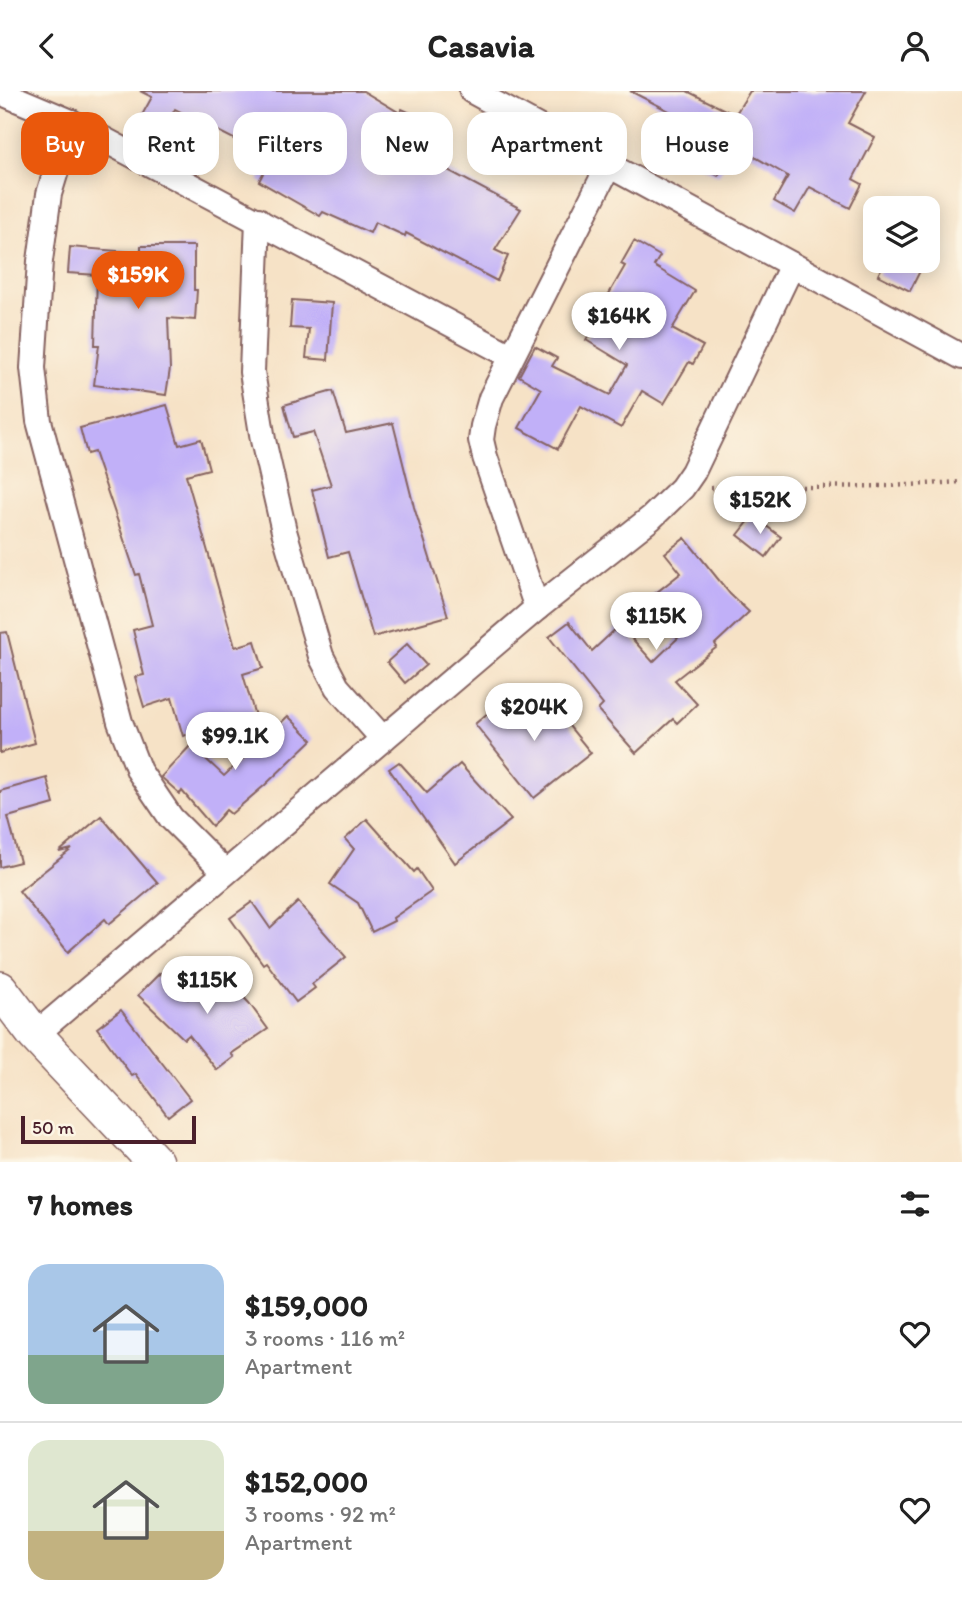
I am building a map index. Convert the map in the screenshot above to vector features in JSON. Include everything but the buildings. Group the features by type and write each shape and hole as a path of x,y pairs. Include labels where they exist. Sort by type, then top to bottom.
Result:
{"street":[{"path":"472,91 511,112"},
{"path":"0,92 47,112"},
{"path":"109,142 511,356"},
{"path":"55,175 49,194 40,261 33,368 39,421 120,722 139,771 171,818 224,871"},
{"path":"537,608 481,440 485,412 604,175"},
{"path":"627,175 962,357"},
{"path":"258,220 252,372 263,440 284,531 321,656 337,687 383,739"},
{"path":"35,1035 224,871 537,608 651,518 682,488 693,472 792,265"},
{"path":"0,989 35,1035 155,1162"}],"path":[{"path":"682,488 890,486 962,482"}]}
